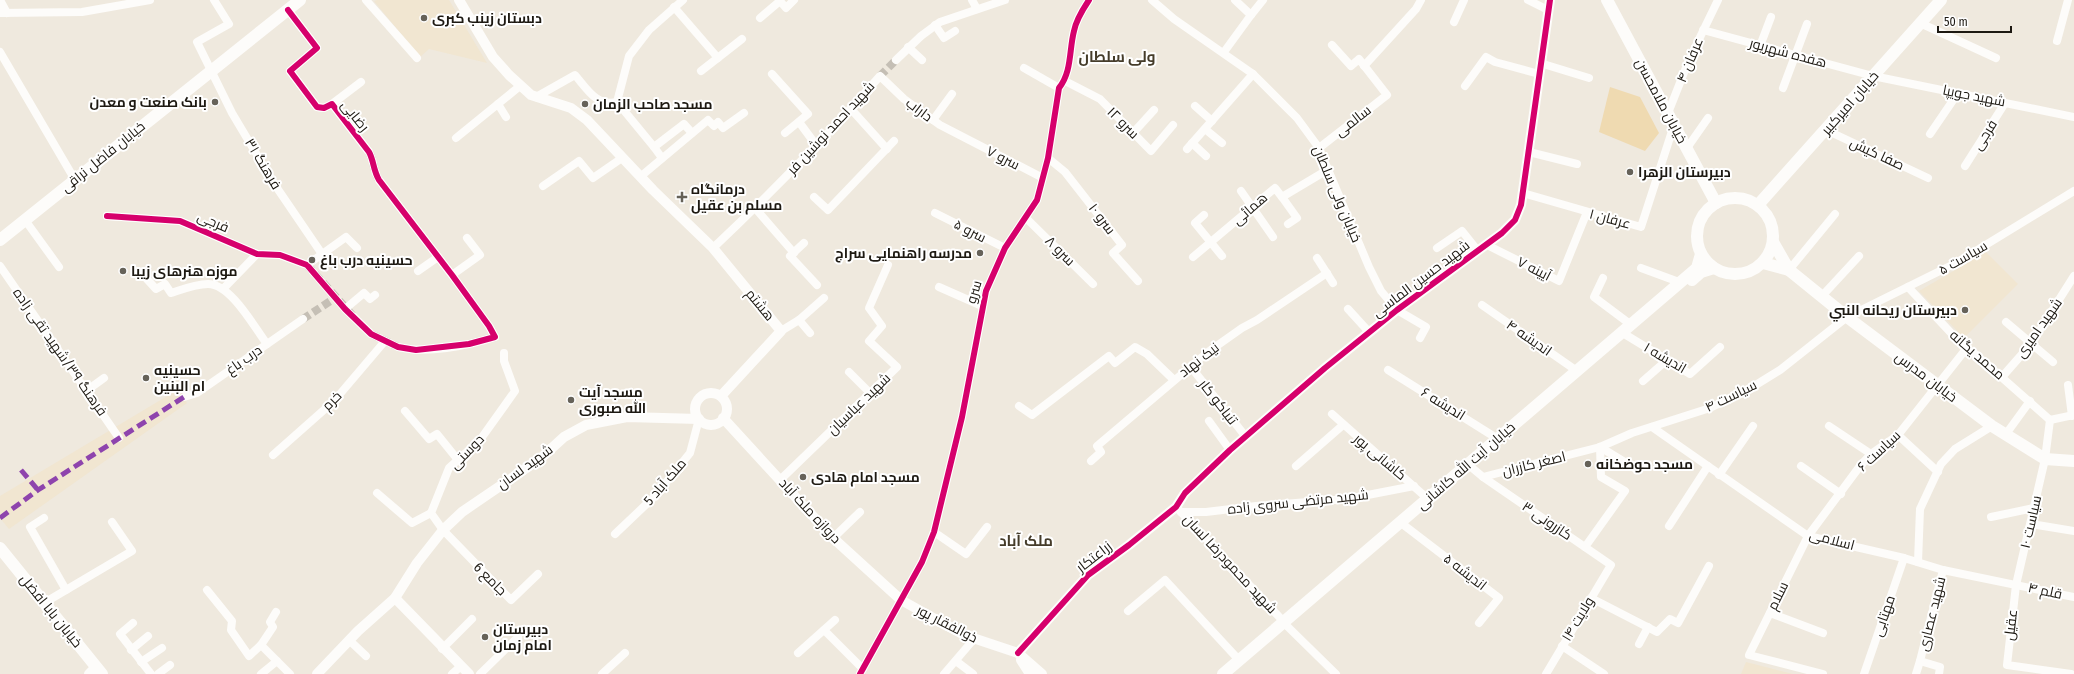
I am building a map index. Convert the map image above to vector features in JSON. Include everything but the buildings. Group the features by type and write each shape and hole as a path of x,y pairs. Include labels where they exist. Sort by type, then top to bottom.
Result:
{"main road":[{"name":"خیابان فاضل نراقی","path":"0,240 300,0"},
{"name":"خیابان ملامحسن","path":"1607,0 1716,203"},
{"name":"خیابان امیرکبیر","path":"1758,206 1941,0"},
{"path":"1773,242 1768,257 1763,263 1747,273 1736,275 1724,273 1714,268 1701,254 1697,240 1697,229 1707,210 1716,203 1733,198 1751,201 1758,206 1771,222 1773,242 1789,270"},
{"name":"خیابان آیت الله کاشانی","path":"1228,673 1405,526 1628,330 1697,268 1701,254"},
{"path":"1763,263 1789,270"},
{"name":"خیابان آیت الله کاشانی","path":"1228,673 1239,660 1286,624 1428,499 1577,372 1701,272 1714,268"},
{"name":"خیابان مدرس","path":"1789,270 1847,317 1992,426 2045,459 2074,461"},
{"name":"خیابان بابا افضل","path":"0,548 96,672"}],"street":[{"path":"0,0 4,13 82,12 150,0"},
{"name":"فرهنگ ۳۱","path":"214,0 229,24 197,42 232,113 275,185 322,254"},
{"path":"367,0 417,58"},
{"path":"459,0 493,57 520,86 536,98 575,75 597,100 612,103 618,102"},
{"path":"618,102 629,56 649,30 683,0"},
{"path":"760,18 779,1 786,8 794,0"},
{"path":"972,0 978,9"},
{"path":"896,60 908,48 936,26 952,17 1005,0"},
{"path":"1024,68 1059,88 1065,81 1075,27 1089,0"},
{"name":"خیابان ولی سلطان","path":"1152,0 1174,19 1224,52 1253,74 1286,105 1320,148 1374,280 1397,310"},
{"path":"1235,0 1251,15"},
{"path":"1224,52 1263,0"},
{"path":"1332,45 1351,66 1359,59 1364,66 1416,9 1421,0"},
{"path":"1454,22 1464,0"},
{"path":"1528,0 1549,5"},
{"name":"عرفان ۴","path":"1668,113 1703,30 1718,0"},
{"path":"2057,41 2068,0"},
{"name":"شهید حسین الماسی","path":"1178,509 1185,493 1230,450 1325,368 1397,310 1487,245 1515,220 1520,211 1538,74 1549,5"},
{"path":"674,8 718,58"},
{"name":"رضایی","path":"288,10 317,48 290,71 317,107 324,108 332,104 369,152"},
{"path":"1760,46 1771,17"},
{"path":"1920,23 1996,58"},
{"path":"1783,88 1807,24"},
{"path":"936,26 944,38 956,31"},
{"name":"هفده شهریور","path":"1703,30 1794,56 1873,76"},
{"path":"701,71 742,39"},
{"path":"908,48 922,60"},
{"path":"0,52 75,180"},
{"path":"1465,86 1486,57 1495,62 1538,74"},
{"path":"1540,63 1589,78"},
{"name":"سالمی","path":"1320,148 1387,94 1364,66"},
{"path":"772,74 808,114 785,133"},
{"path":"1206,156 1189,146 1253,74"},
{"name":"شهید احمد نوشین فر","path":"712,248 755,208 851,109 880,76"},
{"name":"داراب","path":"880,76 904,99 933,120 964,138"},
{"name":"شهید جویپا","path":"1873,76 2074,117"},
{"name":"سرو ۱۲","path":"1065,81 1100,99 1151,150 1173,125"},
{"path":"332,104 361,82"},
{"path":"456,138 520,86"},
{"name":"سرو","path":"862,671 922,562 934,532 962,417 982,306 992,274 1005,248 1037,200 1048,158 1059,88"},
{"path":"1930,134 1958,93"},
{"path":"933,120 952,94"},
{"name":"هشتم","path":"536,98 571,108 586,120 640,177 712,248 781,331 721,396"},
{"path":"618,102 662,158"},
{"name":"فرجی","path":"1965,166 2005,103"},
{"path":"498,104 506,117"},
{"path":"1195,106 1212,121"},
{"path":"851,109 887,148"},
{"path":"1133,132 1154,110"},
{"path":"640,177 708,120 714,126 718,122 723,128 744,113"},
{"path":"1687,148 1708,118"},
{"path":"799,122 816,145"},
{"path":"654,147 684,124 692,133"},
{"name":"عرفان ۱","path":"1522,193 1640,227 1674,125"},
{"path":"1205,129 1222,143"},
{"name":"صفا کیش","path":"1826,130 1928,178"},
{"name":"سرو ۷","path":"964,138 1043,178"},
{"path":"814,197 828,210 894,141"},
{"path":"1528,152 1577,164"},
{"path":"543,186 579,161 593,178 622,158"},
{"name":"سرو ۱۰","path":"1048,158 1065,172 1122,245 1113,253 1138,281"},
{"name":"همائی","path":"1193,257 1275,188 1282,197 1329,169"},
{"path":"379,180 452,275 489,326 495,337 469,344 416,350 398,347"},
{"path":"1241,191 1273,237"},
{"name":"سیاست ۵","path":"1847,317 1956,263 2074,191"},
{"path":"1282,197 1297,218 1288,224"},
{"path":"755,208 794,253"},
{"name":"آیینه ۷","path":"1487,245 1559,281 1587,212"},
{"name":"سرو ۵","path":"935,213 1005,248"},
{"path":"1789,270 1835,214"},
{"path":"1204,215 1195,223 1222,256"},
{"name":"فرجی","path":"107,216 180,221 257,254 280,254 307,265 322,254"},
{"name":"سرو ۸","path":"1026,218 1093,284"},
{"path":"25,220 60,267"},
{"path":"1437,248 1462,231 1478,251"},
{"path":"322,254 346,237 357,248"},
{"path":"452,275 480,255 467,238"},
{"path":"804,243 790,256 817,285"},
{"path":"224,288 257,254"},
{"path":"1822,296 1859,256"},
{"path":"418,271 438,257"},
{"path":"1317,258 1333,283"},
{"name":"شهید عباسیان","path":"780,480 897,367 869,341 882,326 869,308 888,265"},
{"name":"فرهنگ ۳۹/شهید تقی زاده","path":"0,266 119,438"},
{"path":"1641,268 1680,282"},
{"name":"نیک نهاد","path":"1091,461 1101,452 1097,446 1191,366 1242,328 1257,320 1327,274"},
{"name":"شهید امیری","path":"2002,377 2032,344 2074,276"},
{"path":"145,277 156,289 165,284 172,293 200,284 213,284 224,288 267,344"},
{"name":"اندیشه ۱","path":"1603,278 1594,297 1628,330 1667,360 1690,374 1720,347"},
{"path":"939,287 982,306"},
{"name":"محمد یگانه","path":"1908,287 1966,349 2002,377 2050,420"},
{"path":"345,309 364,293 373,297"},
{"path":"781,331 799,320 824,298"},
{"name":"اندیشه ۴","path":"1482,306 1577,372"},
{"path":"1348,309 1369,332"},
{"path":"1397,310 1426,327 1420,338"},
{"path":"354,317 371,334"},
{"name":"سیاست ۴","path":"1600,447 1652,427 1710,408 1746,391 1780,370 1847,317"},
{"name":"درب باغ","path":"184,397 197,393 303,319"},
{"path":"799,320 810,333"},
{"path":"2006,322 2053,362"},
{"name":"خرم","path":"272,455 334,401 385,341"},
{"path":"1019,406 1032,415 1109,356 1115,363 1135,347 1147,354 1174,380"},
{"name":"سیاست ۶","path":"1808,536 1841,494 1860,466 1871,454 1898,434 1966,349"},
{"name":"دوستی","path":"431,513 449,468 480,440 515,391 504,361 504,353"},
{"path":"1643,381 1667,360"},
{"name":"تنباکو کار","path":"1191,366 1246,437"},
{"name":"اندیشه ۶","path":"1388,370 1498,439"},
{"path":"849,372 870,394"},
{"path":"86,391 104,378"},
{"path":"2050,420 2073,415 2068,385"},
{"path":"710,393 721,396 727,409 723,418 713,424 705,423 699,419 695,408 700,398 710,393"},
{"path":"2006,434 2030,402"},
{"path":"405,411 429,439 437,434 458,460"},
{"name":"کاشانی پور","path":"1332,414 1428,499"},
{"name":"شهید لسان","path":"318,674 349,640 395,598 417,563 443,530 462,512 541,458 564,437 586,425 627,417 699,419"},
{"name":"دروازه ملک آباد","path":"723,418 833,538 901,600"},
{"name":"ملک آباد 5","path":"614,534 655,496 690,453 699,419"},
{"name":"سیاست ۱۰","path":"2016,585 2045,459 2050,420"},
{"path":"1209,422 1230,450"},
{"path":"1296,466 1343,425"},
{"path":"1720,474 1753,426"},
{"path":"1829,426 1871,454"},
{"path":"1918,562 1920,508 1941,464 1955,449 1992,426"},
{"name":"اسلامی","path":"1652,427 1808,536 1904,558 1943,570 2016,585"},
{"path":"1898,434 1938,472"},
{"path":"1600,447 1636,469"},
{"path":"1585,547 1625,491 1601,477 1600,447"},
{"name":"اصغر کازران","path":"1471,467 1483,477 1600,447"},
{"path":"1668,526 1708,466"},
{"path":"1801,466 1841,494"},
{"name":"کازرونی ۳","path":"1483,477 1611,565"},
{"name":"شهید مرتضی سروی زاده","path":"1178,509 1213,512 1256,506 1346,499 1414,486"},
{"path":"377,493 412,523 431,513 443,530"},
{"path":"1991,517 2034,508"},
{"name":"شهید محمودرضا لسان","path":"1178,509 1286,624 1336,674"},
{"name":"زراعتکار","path":"1018,653 1088,575 1178,509"},
{"path":"833,538 860,512"},
{"path":"44,518 30,527 66,590"},
{"path":"44,603 132,551 112,522"},
{"path":"2031,524 2074,531"},
{"name":"اندیشه ۵","path":"1405,526 1499,598 1479,623"},
{"path":"934,532 966,554 987,527"},
{"name":"جامع 6","path":"443,530 511,600 538,574"},
{"name":"سلام","path":"1808,536 1749,655 1824,674"},
{"name":"مهتابی","path":"1864,674 1904,558"},
{"name":"ولایت ۱۴","path":"1546,674 1611,565"},
{"path":"1591,598 1657,632 1670,619 1678,623 1709,566"},
{"name":"شهید عصاری","path":"1939,670 1920,661 1943,570"},
{"path":"1128,611 1165,580 1239,660"},
{"name":"قلم ۴","path":"2016,585 2074,597"},
{"name":"عقیل","path":"2012,668 2016,585"},
{"path":"207,590 232,621 231,630 250,656 261,645 273,627 270,622 276,612"},
{"path":"395,598 442,649 469,674"},
{"name":"ذوالفقار پور","path":"901,600 974,639 1018,653 1042,674"},
{"path":"1770,614 1823,633"},
{"path":"442,649 472,619"},
{"path":"798,653 835,620"},
{"path":"133,623 120,634 151,674"},
{"path":"1639,644 1648,627"},
{"path":"824,630 862,671"},
{"path":"131,650 148,636"},
{"path":"480,674 518,637"},
{"path":"944,674 974,639"},
{"path":"349,640 366,656"},
{"path":"261,645 290,674"},
{"path":"1562,646 1604,674"},
{"path":"141,662 162,648"},
{"path":"602,674 625,653"},
{"path":"1018,653 1030,674"},
{"path":"261,674 277,661"},
{"path":"956,661 973,674"},
{"path":"1916,674 1920,661"},
{"path":"158,674 170,665"},
{"path":"452,674 461,666"},
{"path":"2012,668 2071,674"}],"shaded area":[{"name":"دبستان زینب کبری","path":"449,0 487,63 429,49 420,57 374,1"},
{"path":"1610,87 1640,97 1659,133 1645,151 1599,132"},
{"name":"دبيرستان ريحانه النبي","path":"1986,252 2018,284 1964,338 1919,291"},
{"path":"179,389 187,403 9,529 0,518 0,496"},
{"path":"1746,662 1793,674 1741,674"}],"tunnel":[{"path":"880,76 896,60"},
{"path":"369,152 379,180"},
{"path":"307,265 354,317"},
{"path":"303,319 335,298"},
{"path":"371,334 398,347"}],"marked path":[{"path":"0,518 38,490 184,397"},
{"path":"21,470 38,490"}],"cycle path":[{"path":"860,674 922,562 934,532 962,417 986,291 1005,248 1037,200 1048,158 1059,88 1068,68 1072,38 1076,23 1089,0"},
{"path":"1018,653 1088,575 1129,545 1176,507 1185,493 1230,450 1325,368 1397,310 1502,233 1515,220 1521,205 1550,0"},
{"path":"107,216 180,221 257,254 280,255 307,265 345,309 371,334 398,347 416,350 469,344 495,337 489,326 452,275 379,180 369,152 332,104 324,108 317,107 290,71 317,48 288,10"}],"place":[{"name":"دبستان زینب کبری","path":"424,18"},
{"name":"بانک صنعت و معدن","path":"215,102"},
{"name":"مسجد صاحب الزمان","path":"585,104"},
{"name":"دبیرستان الزهرا","path":"1630,172"},
{"name":"درمانگاه مسلم بن عقیل","path":"682,197"},
{"name":"مدرسه راهنمایی سراج","path":"980,253"},
{"name":"حسینیه درب باغ","path":"312,260"},
{"name":"موزه هنرهای زیبا","path":"123,271"},
{"name":"دبيرستان ريحانه النبي","path":"1965,310"},
{"name":"حسینیه ام البنین","path":"146,378"},
{"name":"مسجد آیت الله صبوری","path":"571,400"},
{"name":"مسجد حوضخانه","path":"1588,464"},
{"name":"مسجد امام هادی","path":"803,477"},
{"name":"دبیرستان امام زمان","path":"485,637"}],"district":[{"name":"ولی سلطان","path":"1117,57"},
{"name":"ملک آباد","path":"1026,541"}]}
